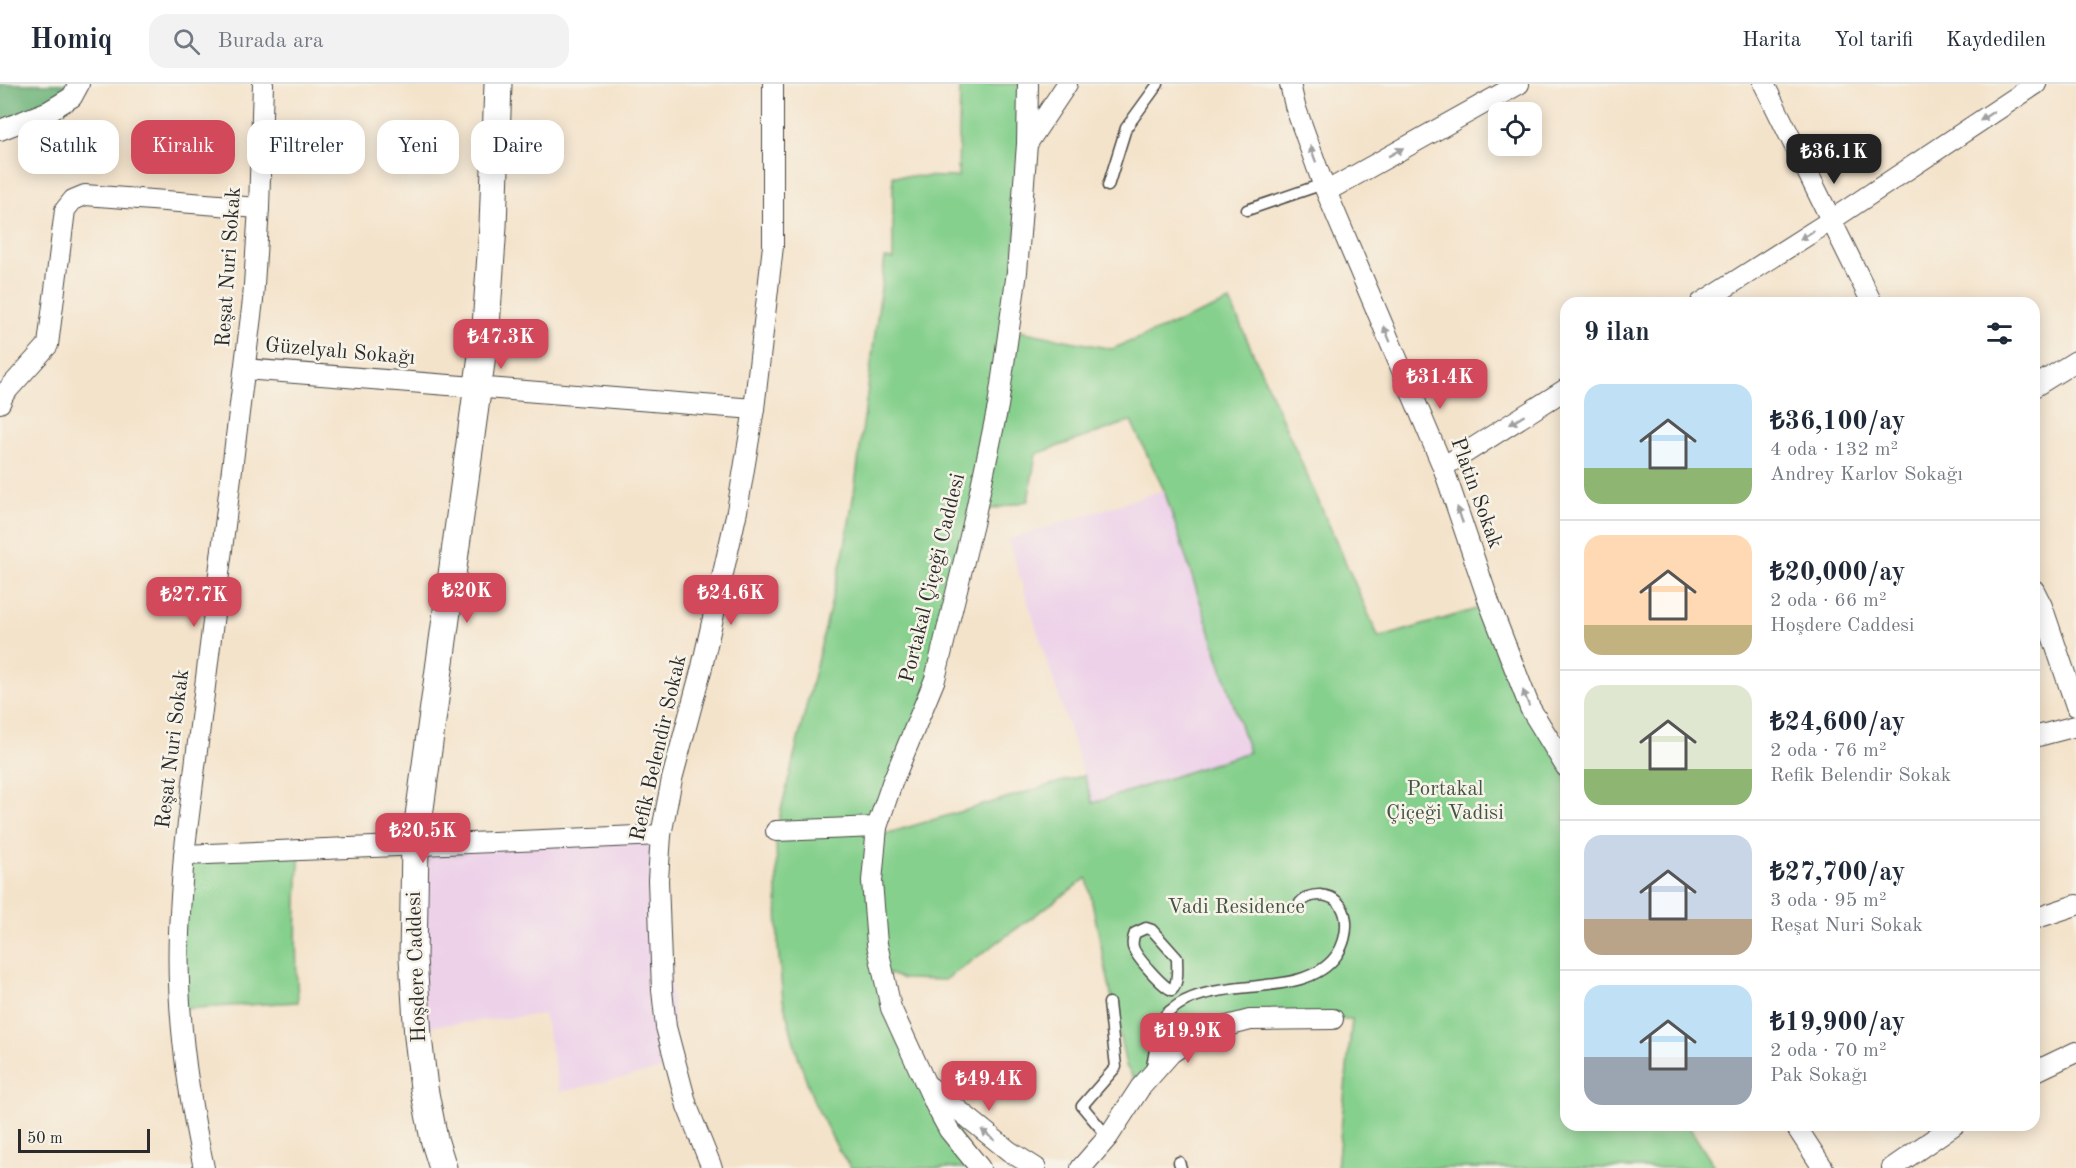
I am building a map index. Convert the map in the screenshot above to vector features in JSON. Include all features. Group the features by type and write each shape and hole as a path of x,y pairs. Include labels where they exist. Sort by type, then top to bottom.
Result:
{"main road":[{"name":"Hoşdere Caddesi","path":"443,1168 434,1139 426,1099 418,1037 413,958 415,846 486,326 498,84"}],"street":[{"path":"0,129 49,111 72,97 79,84"},
{"name":"Reşat Nuri Sokak","path":"204,1168 191,1107 181,1018 179,933 184,855 253,300 263,84"},
{"name":"Refik Belendir Sokak","path":"712,1168 687,1106 666,1028 662,990 658,880 661,835 672,779 702,667 737,511 754,409 773,246 773,84"},
{"name":"Portakal Çiçeği Caddesi","path":"980,1168 949,1130 923,1081 891,1008 877,944 872,881 877,826 892,783 935,679 973,524 998,406 1017,272 1028,84"},
{"path":"1026,144 1068,84"},
{"name":"Platin Sokak","path":"1290,84 1295,106 1325,187 1443,467 1490,605 1530,708 1560,744"},
{"path":"1325,187 1519,84"},
{"path":"1764,84 1869,297"},
{"path":"1710,297 1830,221 2036,84"},
{"path":"1,394 48,345 65,210 73,200 85,195 259,208"},
{"path":"2040,383 2076,361"},
{"name":"Güzelyalı Sokağı","path":"245,369 754,409"},
{"path":"1443,467 1560,393"},
{"path":"2040,602 2076,706"},
{"path":"2040,735 2076,726"},
{"path":"777,831 877,826"},
{"path":"184,855 661,835"},
{"path":"2040,917 2076,905"},
{"path":"1081,1168 1108,1137 1140,1088 1171,1053 1192,1039 1216,1029 1250,1020 1333,1019"},
{"path":"2040,1069 2076,1052"},
{"name":"Portakal Çiçeği Caddesi","path":"923,1081 988,1136 1036,1168"},
{"path":"1799,1131 1823,1168"},
{"path":"1892,1168 1945,1131"}],"lane":[{"path":"1108,186 1126,128 1158,84"},
{"path":"1247,210 1325,187"},
{"path":"1150,1077 1163,1018 1187,999 1234,987 1295,981 1314,973 1336,956 1341,946 1346,919 1344,909 1339,902 1324,895 1307,897 1300,903"},
{"path":"1172,990 1167,988 1132,946 1135,933 1140,930 1152,930 1177,958 1177,980 1172,990 1172,1009"},
{"path":"1108,1003 1116,1067 1082,1106 1108,1137"}],"shaded area":[{"path":"1164,490 1249,752 1093,803 1008,540"},
{"path":"661,835 676,1066 560,1092 544,1014 417,1028 415,846"}],"green space":[{"path":"0,84 79,84 0,130"},
{"path":"960,84 1028,84 1009,329 1112,349 1230,301 1379,638 1490,605 1554,749 1560,744 1560,1131 1692,1131 1715,1168 1337,1168 1352,1019 1216,1029 1140,1088 1126,1066 1087,878 945,980 903,979 881,971 895,1024 980,1168 851,1168 838,1149 814,1102 796,1050 783,1000 778,947 776,831 845,546 885,258 893,259 893,176 958,177","holes":["1131,421 1164,490 1249,752 1093,803 1084,775 875,837 935,679 975,513 1028,501 1036,454"]},
{"path":"300,850 296,926 298,1002 180,1009 184,855"}],"park label":[{"name":"Portakal Çiçeği Vadisi","path":"1445,801"},
{"name":"Vadi Residence","path":"1236,907"}]}
